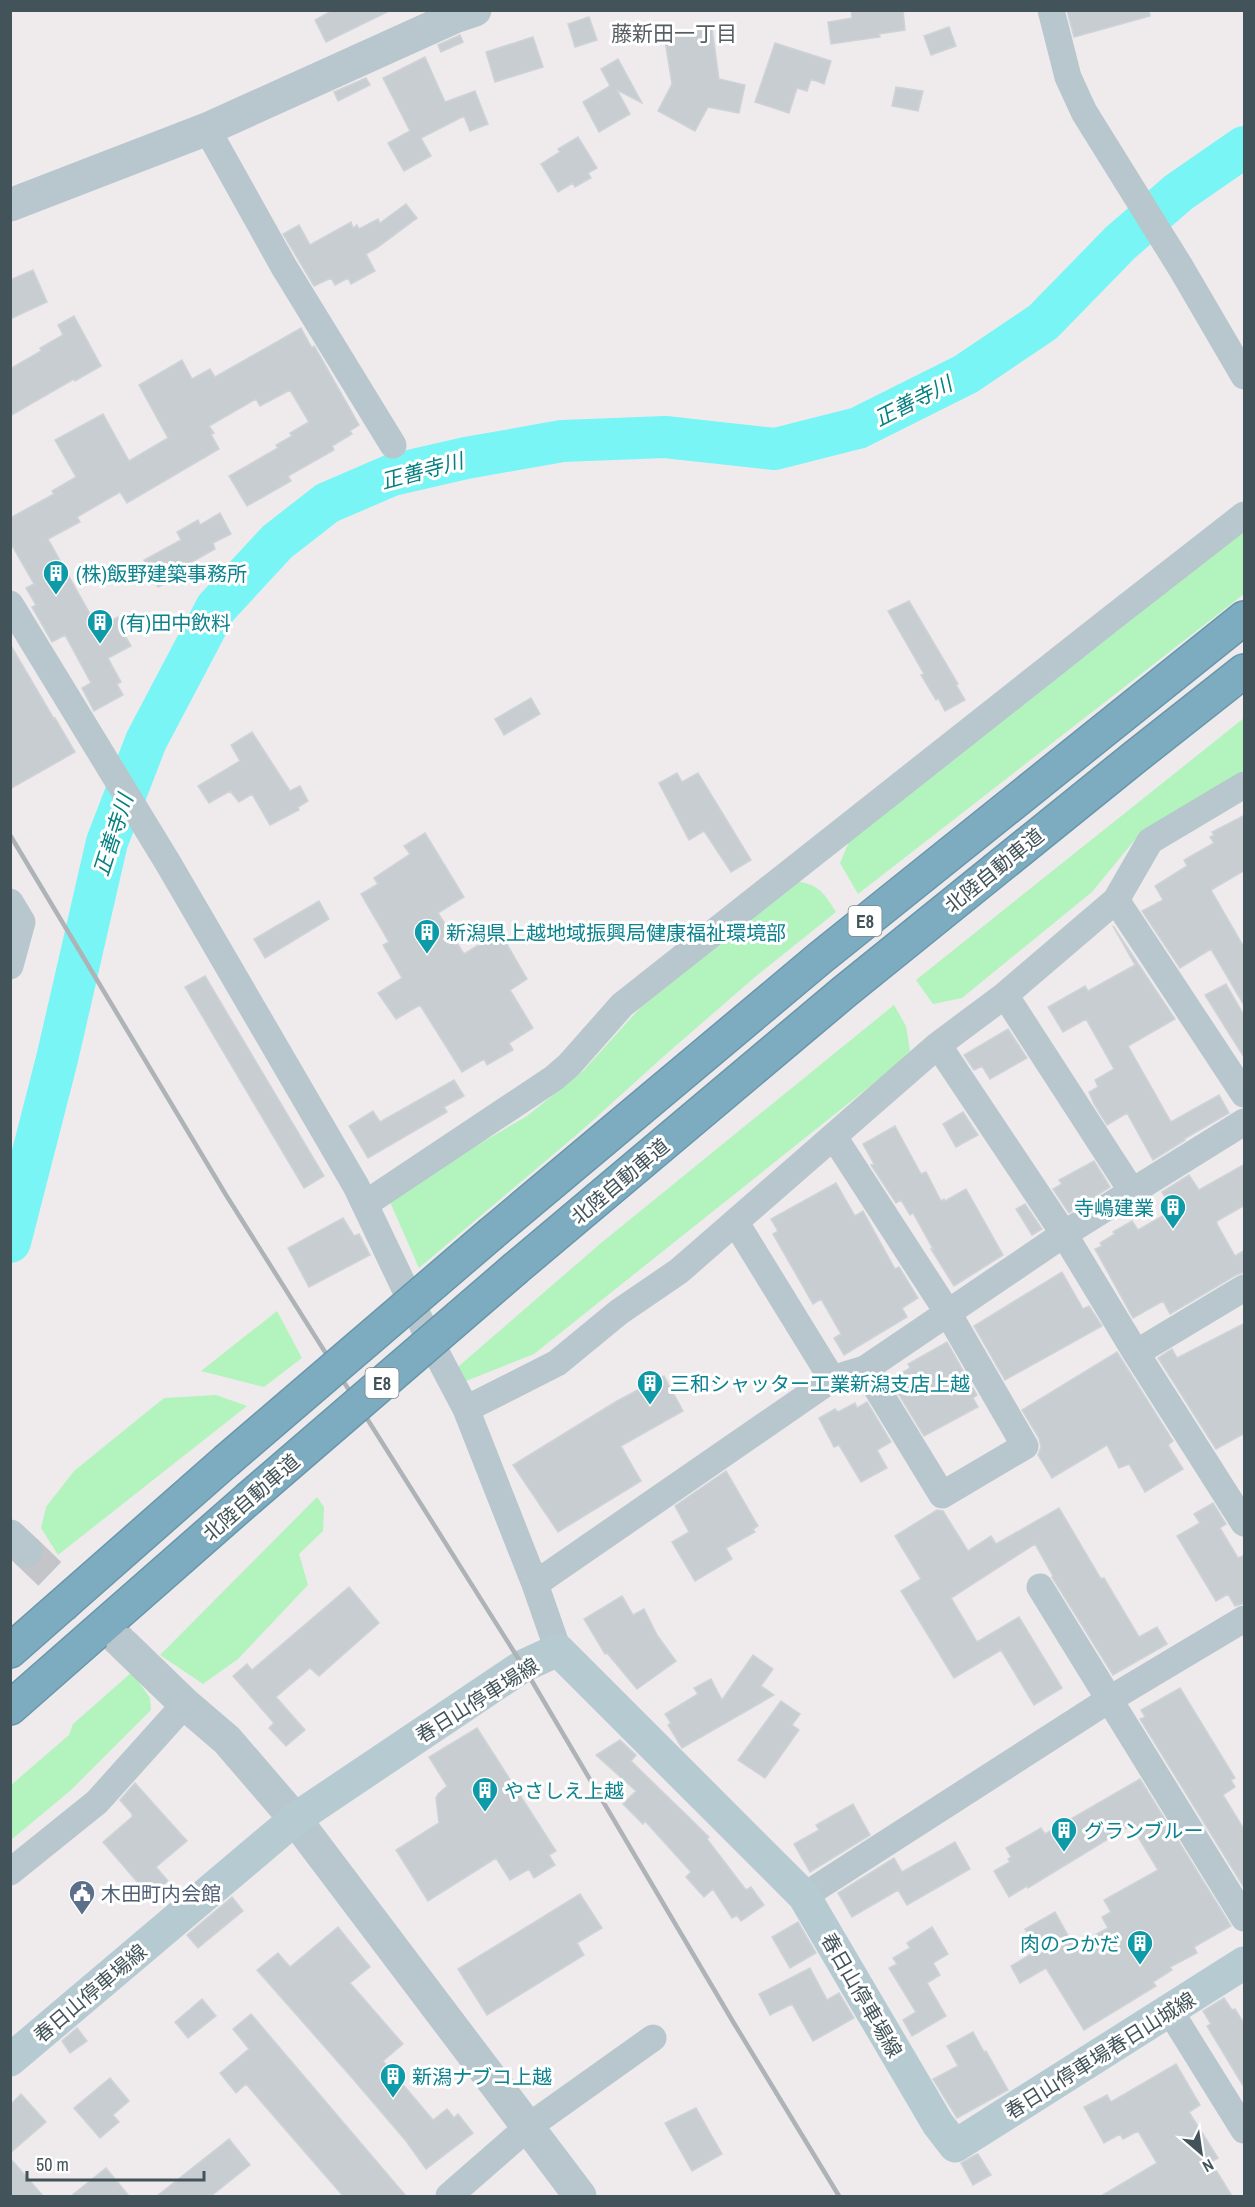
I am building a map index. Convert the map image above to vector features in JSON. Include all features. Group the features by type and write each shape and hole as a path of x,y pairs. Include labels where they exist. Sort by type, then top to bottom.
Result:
{"highway":[{"name":"北陸自動車道","path":"10,1651 226,1461 492,1233 820,957 1245,618"},
{"name":"北陸自動車道","path":"10,1708 516,1268 844,992 1245,671"}],"main road":[{"name":"春日山停車場線","path":"10,2060 295,1819 523,1666 558,1650 804,1896 938,2124 955,2146"},
{"name":"春日山停車場春日山城線","path":"955,2146 1245,1963"}],"street":[{"path":"10,205 207,129 457,16 475,10"},
{"path":"1051,10 1068,77 1084,112 1245,376"},
{"path":"207,129 284,267 393,445"},
{"path":"365,1204 554,1078 569,1065 622,1005 1245,515"},
{"path":"10,604 168,863 350,1175 430,1341 466,1409 535,1584 558,1650"},
{"path":"466,1409 557,1363 619,1312 679,1271 938,1046 1005,995 1116,900 1150,841 1245,785"},
{"path":"1116,900 1245,1094"},
{"path":"10,902 22,922 10,966"},
{"path":"1005,995 1133,1192"},
{"path":"938,1046 1064,1234 1136,1353 1245,1523"},
{"path":"535,1584 832,1378 865,1369 1064,1234 1245,1122"},
{"path":"834,1137 948,1313 1025,1446 942,1495 865,1369"},
{"path":"736,1223 832,1378"},
{"path":"1136,1353 1245,1288"},
{"path":"1040,1587 1245,1918"},
{"path":"804,1896 1110,1699 1245,1619"},
{"path":"123,1644 185,1704 227,1740 295,1819 580,2196"},
{"path":"10,1872 97,1802 185,1704"},
{"path":"1170,2011 1245,2130"},
{"path":"449,2196 528,2127 653,2038"}],"green space":[{"path":"1244,526 1244,594 858,894 840,863 851,837"},
{"path":"1244,718 1244,770 1142,831 1092,892 962,998 933,1004 916,980"},
{"path":"793,881 814,886 828,899 836,912 755,977 581,1131 419,1268 390,1202 433,1171 527,1116 583,1071 649,998"},
{"path":"894,1005 906,1026 910,1051 894,1067 534,1354 461,1383 459,1366 601,1243"},
{"path":"277,1311 302,1358 264,1387 201,1371"},
{"path":"216,1395 247,1406 58,1555 41,1528 46,1507 74,1471 164,1398"},
{"path":"317,1497 324,1507 323,1531 299,1554 308,1585 238,1659 203,1684 160,1655"},
{"path":"132,1672 150,1698 151,1710 71,1790 11,1840 11,1785 69,1735 73,1724"}],"building":[{"path":"333,10 391,10 326,42 315,20"},
{"path":"851,10 903,10 905,30 879,34 880,37 831,44 828,22 852,18"},
{"path":"1067,10 1149,10 1150,16 1074,37"},
{"path":"589,17 597,40 575,47 568,24"},
{"path":"949,27 956,46 931,55 924,36"},
{"path":"712,28 719,79 745,85 739,113 708,107 695,131 658,111 672,84 664,35"},
{"path":"460,35 463,42 441,52 438,45"},
{"path":"533,37 543,67 495,82 486,52"},
{"path":"775,43 831,61 824,84 811,79 807,91 797,88 789,113 755,102"},
{"path":"425,57 445,102 475,91 488,124 470,131 464,116 421,138 431,156 404,171 388,143 410,131 383,78"},
{"path":"618,59 642,103 617,90 630,114 599,132 583,102 610,86 601,69"},
{"path":"366,78 370,85 338,101 334,92"},
{"path":"896,87 923,91 918,111 892,106"},
{"path":"578,137 597,168 588,173 591,178 575,187 573,183 558,192 541,164 560,152 558,149"},
{"path":"406,204 417,218 366,254 375,271 351,284 348,278 335,285 331,278 314,286 283,234 299,225 310,245 351,222 353,228 357,225 359,229 378,219 380,223"},
{"path":"33,270 47,302 10,319 10,280"},
{"path":"74,316 101,366 10,416 10,369 63,335 58,325"},
{"path":"301,328 312,348 314,346 320,356 359,425 350,431 352,434 332,446 334,450 288,476 291,481 247,506 229,476 278,448 276,445 292,436 290,433 309,422 290,390 260,406 256,399 209,426 219,449 127,503 120,492 77,517 80,522 48,539 98,628 118,617 131,646 108,658 121,682 117,684 123,695 94,711 82,688 91,683 65,635 52,642 32,607 36,605 26,588 34,584 10,542 10,518 54,494 52,491 76,477 55,440 103,414 129,461 168,438 139,385 182,360 192,379 210,369 215,377"},
{"path":"220,513 231,534 213,543 215,549 180,569 183,574 158,587 144,560 181,540 177,532 198,520 200,525"},
{"path":"909,601 965,700 945,711 921,675 924,674 888,611"},
{"path":"10,644 75,752 10,789"},
{"path":"531,698 540,714 504,735 495,719"},
{"path":"252,732 290,791 300,786 308,801 298,807 299,810 270,825 252,794 239,802 230,791 209,803 198,786 240,761 231,745"},
{"path":"677,773 682,782 698,773 751,860 731,872 704,831 689,840 659,783"},
{"path":"1245,815 1245,870 1211,890 1245,949 1245,1007 1211,949 1180,968 1142,911 1163,900 1155,886 1187,866 1184,860 1214,843 1210,837 1214,835 1212,832"},
{"name":"新潟県上越地域振興局健康福祉環境部","path":"425,833 464,897 438,913 464,954 500,932 527,979 510,990 533,1028 509,1043 513,1050 487,1065 484,1059 462,1072 420,1005 396,1019 378,993 402,978 383,945 389,942 361,894 378,884 374,878 410,854 404,846"},
{"path":"319,901 329,919 265,958 254,939"},
{"path":"1113,926 1175,1019 1128,1046 1171,1122 1219,1095 1229,1113 1153,1160 1127,1113 1107,1125 1094,1104 1089,1092 1098,1087 1095,1080 1114,1069 1086,1019 1063,1032 1048,1007 1085,986 1088,991 1135,965"},
{"path":"205,976 324,1176 304,1188 185,987"},
{"path":"1226,984 1245,1017 1245,1059 1205,995"},
{"path":"1008,1029 1027,1058 990,1079 982,1066 974,1070 964,1055"},
{"path":"454,1080 464,1096 444,1107 447,1112 368,1158 349,1126 373,1111 380,1122"},
{"path":"963,1112 978,1135 956,1147 943,1124"},
{"path":"895,1126 921,1174 926,1172 941,1201 966,1189 1003,1255 954,1286 931,1249 933,1249 913,1213 910,1215 901,1200 896,1203 871,1165 874,1164 863,1144"},
{"path":"1094,1161 1110,1187 1069,1213 1053,1189 1062,1184 1059,1180"},
{"path":"1245,1164 1245,1205 1217,1221 1217,1224 1235,1256 1245,1250 1245,1272 1170,1314 1163,1301 1133,1318 1095,1249 1115,1234 1113,1232 1132,1221 1138,1230 1173,1210 1162,1192 1189,1175 1199,1190"},
{"path":"836,1183 855,1216 863,1211 895,1269 899,1267 918,1298 902,1308 907,1317 844,1355 834,1338 841,1334 821,1299 813,1304 773,1234 778,1231 771,1219"},
{"path":"1025,1204 1042,1229 1032,1235 1016,1209"},
{"path":"343,1218 354,1236 359,1234 370,1255 309,1287 288,1248"},
{"path":"1062,1272 1083,1309 1089,1306 1102,1326 1005,1380 974,1326"},
{"path":"1245,1323 1245,1433 1216,1449 1158,1358 1172,1349 1177,1358"},
{"path":"947,1342 977,1395 973,1398 978,1407 924,1436 890,1380 910,1368 908,1364"},
{"path":"1117,1352 1173,1441 1168,1445 1183,1469 1145,1492 1129,1464 1119,1468 1107,1445 1052,1478 1038,1455 1041,1447 1039,1438 1022,1410"},
{"path":"664,1376 683,1411 621,1446 641,1481 558,1532 513,1465 617,1401"},
{"path":"867,1402 891,1442 877,1450 887,1468 861,1482 839,1445 834,1447 819,1418 835,1409 838,1412 855,1403 857,1408"},
{"path":"726,1471 758,1526 753,1529 755,1532 726,1548 732,1559 695,1581 672,1542 689,1532 675,1506"},
{"path":"1213,1503 1226,1524 1220,1528 1238,1558 1245,1555 1245,1603 1235,1606 1228,1594 1216,1601 1177,1536 1200,1523 1194,1514"},
{"path":"1059,1508 1139,1637 1157,1627 1167,1644 1113,1675 1052,1577 1035,1544 951,1598 977,1642 1019,1617 1062,1688 1034,1705 1001,1650 954,1678 901,1591 921,1579 895,1536 937,1510 943,1511 968,1551 991,1536 996,1544"},
{"path":"349,1587 379,1623 319,1676 310,1668 276,1697 305,1730 286,1746 269,1728 274,1723 233,1676 247,1664 252,1670"},
{"path":"622,1596 633,1615 644,1609 657,1635 676,1661 637,1689 607,1653 605,1654 584,1619"},
{"path":"753,1655 773,1669 761,1686 774,1695 682,1748 668,1725 671,1723 665,1714 698,1694 694,1688 711,1679 722,1700"},
{"path":"1180,1688 1235,1778 1231,1780 1235,1787 1223,1795 1245,1831 1245,1889 1140,1719 1145,1717 1141,1710"},
{"path":"781,1701 800,1714 792,1725 799,1730 765,1778 738,1760"},
{"name":"やさしえ上越","path":"477,1728 556,1851 549,1855 555,1865 534,1878 529,1869 510,1880 496,1858 428,1901 396,1850 439,1823 436,1798 447,1786 429,1757"},
{"path":"620,1740 636,1755 631,1761 709,1837 707,1839 746,1890 751,1887 764,1905 741,1921 737,1915 732,1918 713,1889 704,1897 686,1877 691,1872 645,1821 643,1824 623,1804 636,1791 596,1755"},
{"path":"1140,1779 1231,1926 1194,1947 1197,1953 1170,1967 1172,1970 1153,1982 1156,1986 1084,2030 1046,1968 1020,1983 1011,1966 1038,1950 1025,1929 1055,1912 1074,1946 1108,1928 1102,1917 1111,1912 1104,1900 1158,1870 1131,1825 1028,1888 1027,1886 1009,1897 994,1871 1010,1862 1008,1859 1011,1857 1006,1848 1041,1828 1045,1834"},
{"path":"135,1783 187,1841 156,1867 168,1881 150,1897 103,1842 132,1817 120,1800"},
{"path":"853,1804 870,1835 810,1872 794,1844 819,1830 816,1825"},
{"path":"955,1842 970,1869 907,1905 898,1890 852,1917 838,1893 894,1858 902,1872"},
{"path":"580,1894 602,1928 577,1943 584,1955 487,2015 458,1969"},
{"path":"232,1897 243,1911 198,1948 187,1935"},
{"path":"798,1922 816,1953 790,1968 772,1937"},
{"path":"338,1927 370,1967 350,1983 403,2044 383,2061 433,2120 447,2109 454,2118 458,2114 473,2133 426,2169 406,2141 257,1970 278,1953 290,1967"},
{"path":"932,1927 948,1954 933,1963 940,1975 927,1983 946,2016 912,2036 903,2020 916,2012 889,1968 897,1964 893,1958 910,1948 907,1943"},
{"path":"810,1968 827,2000 839,1993 854,2018 813,2041 792,2004 770,2015 759,1994"},
{"path":"1224,1998 1232,2010 1235,2009 1245,2025 1245,2089 1207,2026 1211,2024 1203,2011"},
{"path":"202,1999 216,2016 188,2038 175,2022"},
{"path":"251,2014 406,2196 343,2196 246,2084 236,2093 220,2073 249,2049 233,2029"},
{"path":"77,2028 87,2041 70,2053 62,2041"},
{"path":"973,2032 1008,2090 957,2118 933,2079 958,2066 947,2046"},
{"path":"1176,2064 1200,2105 1189,2112 1218,2158 1211,2162 1232,2196 1101,2196 1157,2163 1138,2131 1123,2139 1120,2134 1104,2143 1084,2107 1107,2095 1111,2102"},
{"path":"110,2078 129,2101 113,2115 119,2122 100,2138 74,2108"},
{"path":"21,2094 46,2122 10,2153 10,2105"},
{"path":"696,2108 722,2154 692,2171 665,2123"},
{"path":"229,2139 250,2165 211,2196 157,2196"},
{"path":"977,2154 991,2175 973,2185 961,2163"},
{"path":"10,2158 43,2196 10,2196"},
{"path":"106,2168 129,2196 71,2196"}],"waterway":[{"name":"正善寺川","path":"10,1242 57,1059 107,842 146,741 216,608 277,542 327,503 392,475 466,458 562,441 665,437 775,449 858,428 966,374 1043,322 1120,243 1179,192 1244,147"}],"tunnel":[{"path":"26,1551 123,1644"}],"railway":[{"path":"10,835 226,1195 523,1666 839,2196"}],"place":[{"name":"(株)飯野建築事務所","path":"56,596"},
{"name":"(有)田中飲料","path":"100,645"},
{"name":"新潟県上越地域振興局健康福祉環境部","path":"427,955"},
{"name":"寺嶋建業","path":"1173,1230"},
{"name":"三和シャッター工業新潟支店上越","path":"650,1406"},
{"name":"やさしえ上越","path":"485,1813"},
{"name":"グランブルー","path":"1064,1853"},
{"name":"木田町内会館","path":"82,1916"},
{"name":"肉のつかだ","path":"1140,1966"},
{"name":"新潟ナブコ上越","path":"393,2099"}],"district":[{"name":"藤新田一丁目","path":"674,33"}]}
